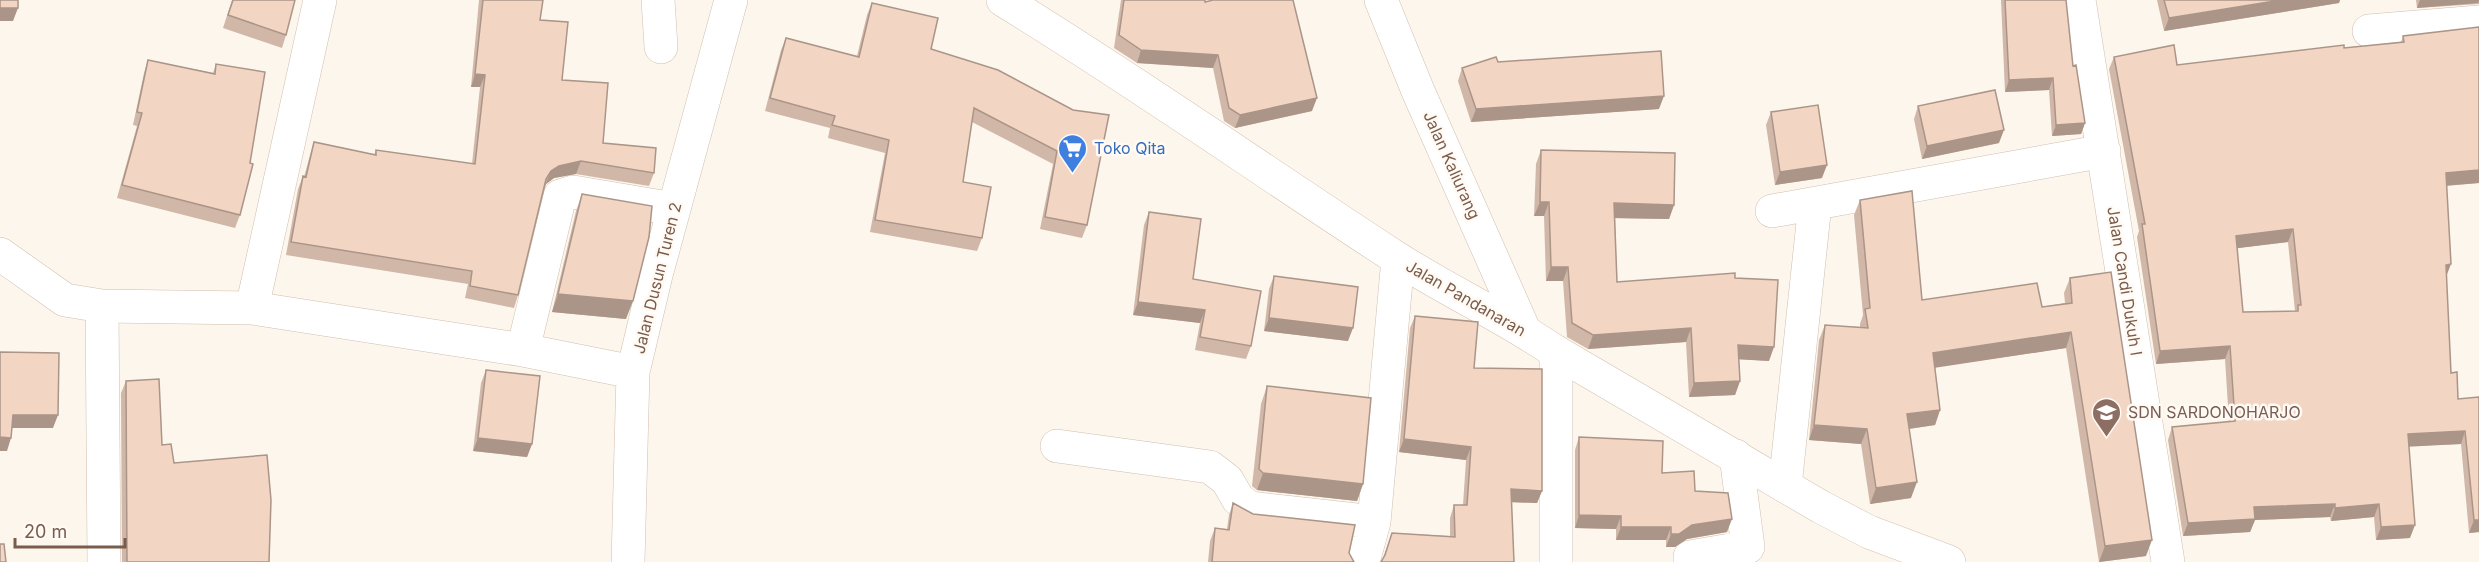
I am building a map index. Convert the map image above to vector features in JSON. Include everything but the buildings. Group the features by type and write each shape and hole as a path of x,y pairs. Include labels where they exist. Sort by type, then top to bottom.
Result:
{"street":[{"path":"252,308 320,0"},
{"path":"658,0 661,47"},
{"name":"Jalan Dusun Turen 2","path":"628,562 633,372 674,209 731,0"},
{"name":"Jalan Pandanaran","path":"1003,0 1111,66 1398,259 1524,330 1556,352 1785,486 1869,532 1949,562"},
{"name":"Jalan Kaliurang","path":"1381,0 1418,91 1524,330"},
{"name":"Jalan Candi Dukuh I","path":"2079,0 2168,562"},
{"path":"2369,31 2479,22"},
{"path":"1772,211 2104,151"},
{"path":"523,350 560,196 573,192 674,209"},
{"path":"1785,486 1815,204"},
{"path":"0,254 65,300 102,306 252,308 523,350 633,372"},
{"path":"1363,562 1374,522 1398,259"},
{"path":"102,306 104,562"},
{"path":"1556,352 1556,562"},
{"path":"1058,446 1210,467 1227,480 1238,499 1250,508 1374,522"},
{"path":"1690,562 1690,557 1748,547 1736,456"}],"place":[{"name":"Toko Qita","path":"1073,174"},
{"name":"SDN SARDONOHARJO","path":"2107,438"}]}
